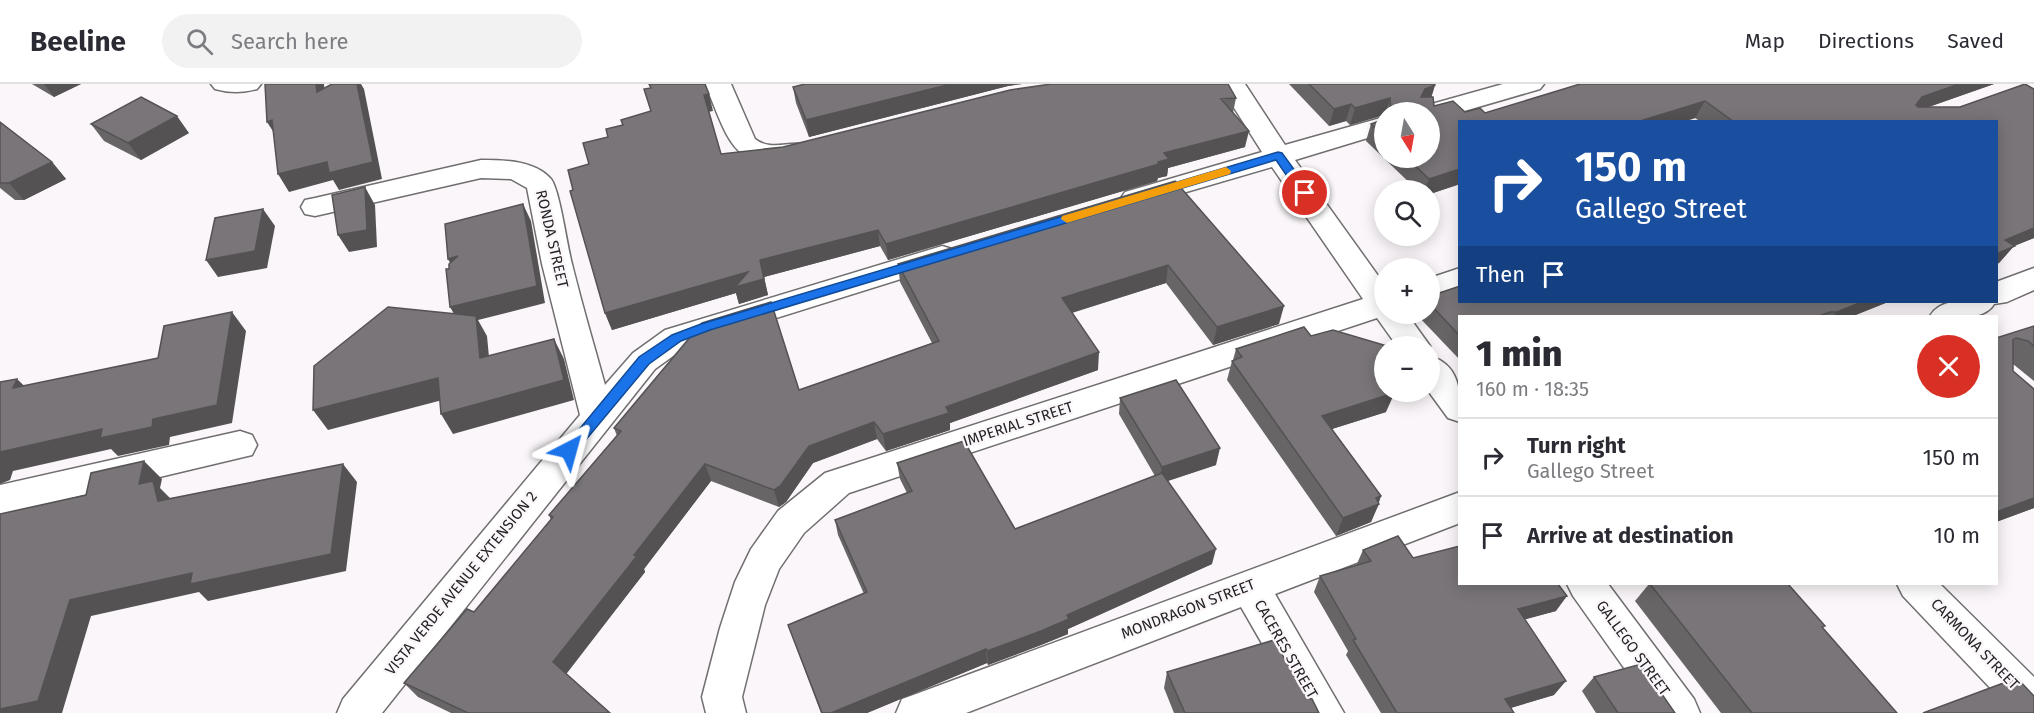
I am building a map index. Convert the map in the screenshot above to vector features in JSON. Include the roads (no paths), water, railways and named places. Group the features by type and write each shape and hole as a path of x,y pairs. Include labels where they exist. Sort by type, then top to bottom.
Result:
{"street":[{"path":"224,84 248,84"},
{"path":"718,84 744,143 751,150 760,154 773,155 819,145"},
{"path":"1232,84 1278,155 1374,290"},
{"path":"1440,110 1531,84"},
{"path":"1107,207 1374,128"},
{"name":"RONDA STREET","path":"315,207 481,169 502,168 531,176 540,184 557,264 597,415"},
{"name":"VISTA VERDE AVENUE EXTENSION 2","path":"357,713 597,415 644,361 676,338 706,327 969,248"},
{"path":"1998,293 2034,278"},
{"path":"1440,285 1458,279"},
{"path":"1948,315 1978,303"},
{"name":"IMPERIAL STREET","path":"726,713 722,697 749,598 764,560 790,523 837,483 1374,311"},
{"path":"1440,382 1458,406"},
{"path":"0,500 240,445"},
{"name":"MONDRAGON STREET","path":"916,713 1458,508"},
{"name":"CACERES STREET","path":"1249,585 1324,713"},
{"name":"GALLEGO STREET","path":"1587,585 1680,713"},
{"name":"CARMONA STREET","path":"1917,585 2034,705"}]}
